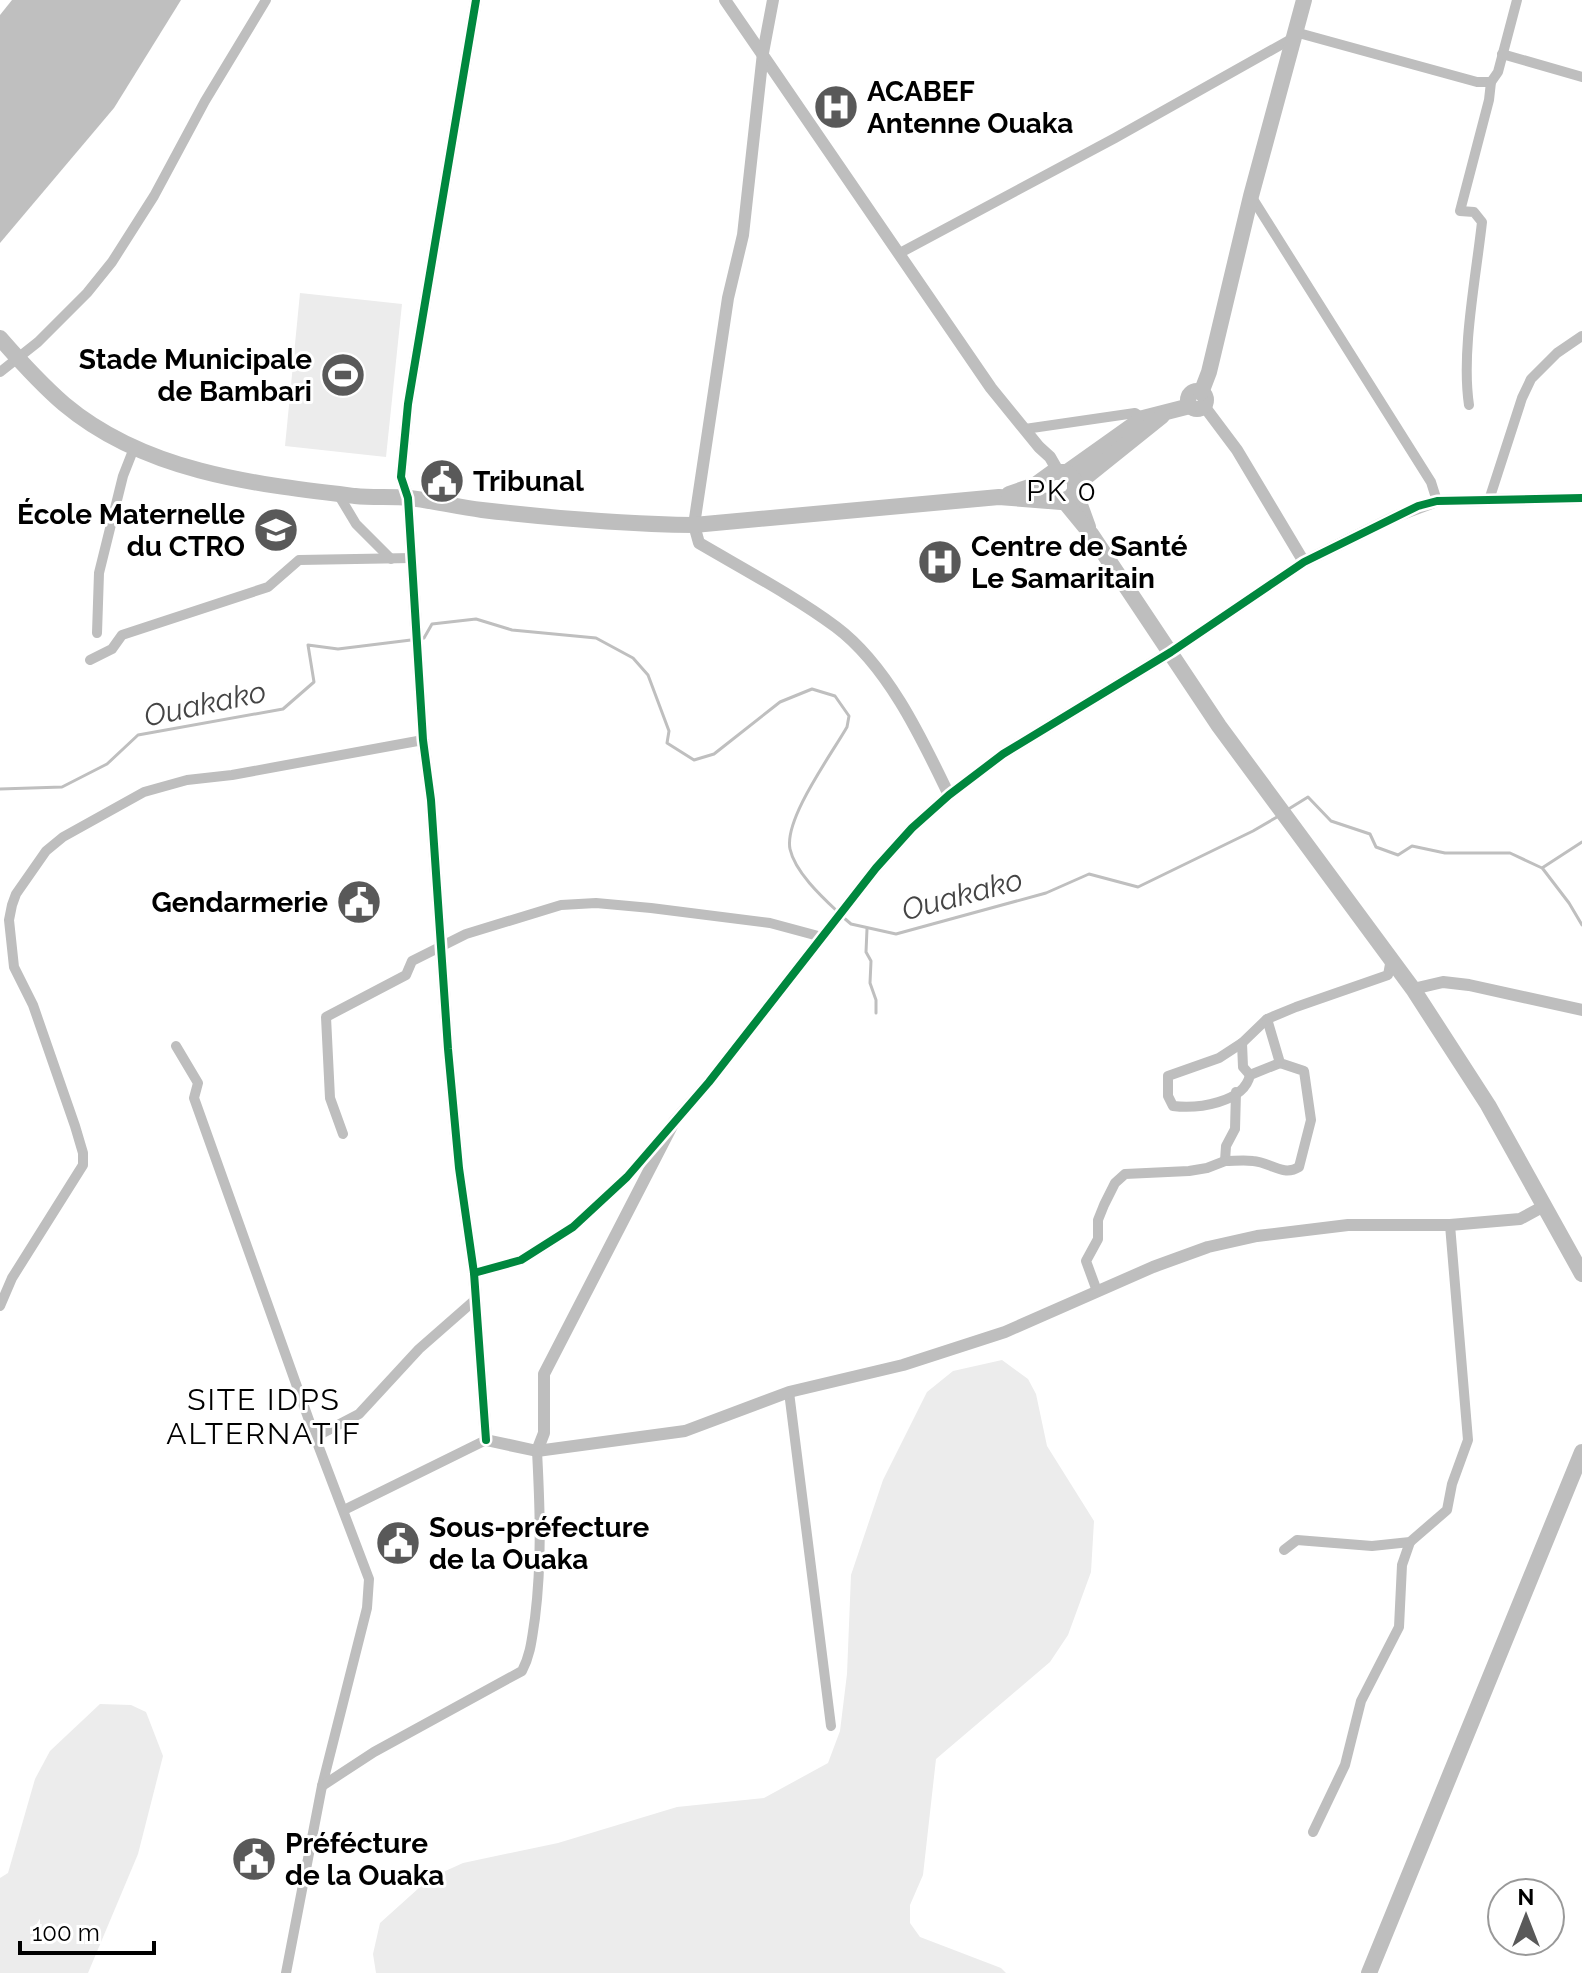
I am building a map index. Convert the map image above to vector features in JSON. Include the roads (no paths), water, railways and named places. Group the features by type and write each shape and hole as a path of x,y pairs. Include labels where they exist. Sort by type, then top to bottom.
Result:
{"main road":[{"path":"0,338 64,404 107,434 177,465 250,482 338,494 408,498 480,510 694,525 999,497 1061,484 1146,423 1198,401 1209,372 1251,196 1304,0"},
{"path":"1061,484 1219,726 1413,989 1488,1105 1582,1274"},
{"path":"1369,1973 1582,1452"}],"street":[{"path":"0,372 72,308 112,262 154,196 205,101 266,0"},
{"path":"476,0 408,404 401,477 408,498 423,740 431,800 459,1168 474,1273 486,1440"},
{"path":"725,0 991,388 1050,457 1061,484"},
{"path":"773,0 763,53 743,235 728,298 694,525 699,543 838,628 872,663 919,733 949,795"},
{"path":"1469,405 1466,386 1482,222 1474,212 1460,211 1491,82 1498,72 1517,0"},
{"path":"900,253 1115,138 1294,35 1477,82 1491,82"},
{"path":"1502,54 1582,77"},
{"path":"1251,196 1431,482 1437,501"},
{"path":"1489,500 1531,379 1557,353 1582,336"},
{"path":"1198,401 1237,450 1304,562"},
{"path":"1025,429 1135,413 1146,423"},
{"path":"97,633 99,573 123,476 134,448"},
{"path":"338,494 356,524 391,559"},
{"path":"474,1273 521,1260 573,1227 627,1177 709,1082 876,868 912,828 1003,754 1171,652 1304,562 1418,506 1437,501 1582,498"},
{"path":"90,660 112,649 122,635 268,587 299,560 412,558"},
{"path":"0,1306 12,1278 83,1165 83,1153 33,1005 14,967 9,920 12,905 16,894 46,851 63,837 144,792 187,780 232,775 423,740"},
{"path":"343,1134 330,1098 326,1017 406,975 412,961 466,934 561,905 596,903 770,923 822,937"},
{"path":"1242,1043 1243,1067 1250,1075 1249,1082 1210,1106 1173,1106 1168,1096 1168,1076 1219,1058 1242,1043 1267,1019 1388,975 1391,959"},
{"path":"1413,989 1443,982 1469,985 1582,1010"},
{"path":"1267,1019 1280,1063"},
{"path":"176,1046 198,1083 194,1098 369,1579 369,1593 322,1786 286,1973"},
{"path":"1097,1291 1086,1261 1098,1239 1098,1220 1115,1183 1125,1174 1189,1171 1225,1161 1256,1161 1284,1171 1299,1167 1311,1120 1304,1071 1280,1063 1250,1075"},
{"path":"1225,1161 1226,1146 1235,1129 1236,1092"},
{"path":"322,1786 374,1752 522,1671 529,1657 540,1575 537,1451 544,1433 544,1374 674,1122"},
{"path":"344,1510 486,1440 537,1451 685,1431 789,1392 903,1365 1005,1332 1208,1247 1257,1236 1348,1225 1450,1225 1520,1219 1544,1206"},
{"path":"1313,1832 1345,1765 1361,1701 1399,1627 1402,1565 1410,1542 1447,1510 1452,1484 1468,1440 1450,1225"},
{"path":"315,1437 359,1414 419,1349 476,1299"},
{"path":"789,1392 831,1726"},
{"path":"1284,1550 1297,1540 1372,1546 1410,1542"}],"waterway":[{"name":"Ouakako","path":"419,639 424,638 432,624 476,619 512,630 596,638 633,658 648,675 669,731 667,743 694,760 714,754 780,702 812,689 835,696 849,716 847,727 801,805 790,836 790,849 803,875 838,912"},
{"name":"Ouakako","path":"0,789 62,787 107,764 138,735 283,709 314,682 308,645 338,649 411,640"},
{"name":"Ouakako","path":"1287,810 1308,797 1331,821 1370,834 1376,847 1398,855 1412,846 1445,853 1510,853 1542,868 1582,842"},
{"name":"Ouakako","path":"844,918 851,924 896,934 1046,893 1089,874 1138,887 1277,817"},
{"path":"1543,869 1582,925"},
{"path":"867,929 866,952 871,961 870,983 876,1000 876,1013"}],"place":[{"name":"ACABEF Antenne Ouaka","path":"836,107"},
{"name":"Stade Municipale de Bambari","path":"343,375"},
{"name":"Tribunal","path":"442,481"},
{"name":"École Maternelle du CTRO","path":"276,530"},
{"name":"Centre de Santé Le Samaritain","path":"940,562"},
{"name":"Gendarmerie","path":"359,902"},
{"name":"Sous-préfecture de la Ouaka","path":"398,1543"},
{"name":"Préfécture de la Ouaka","path":"254,1859"}],"district":[{"name":"PK 0","path":"1062,491"},
{"name":"SITE IDPS ALTERNATIF","path":"264,1417"}]}
